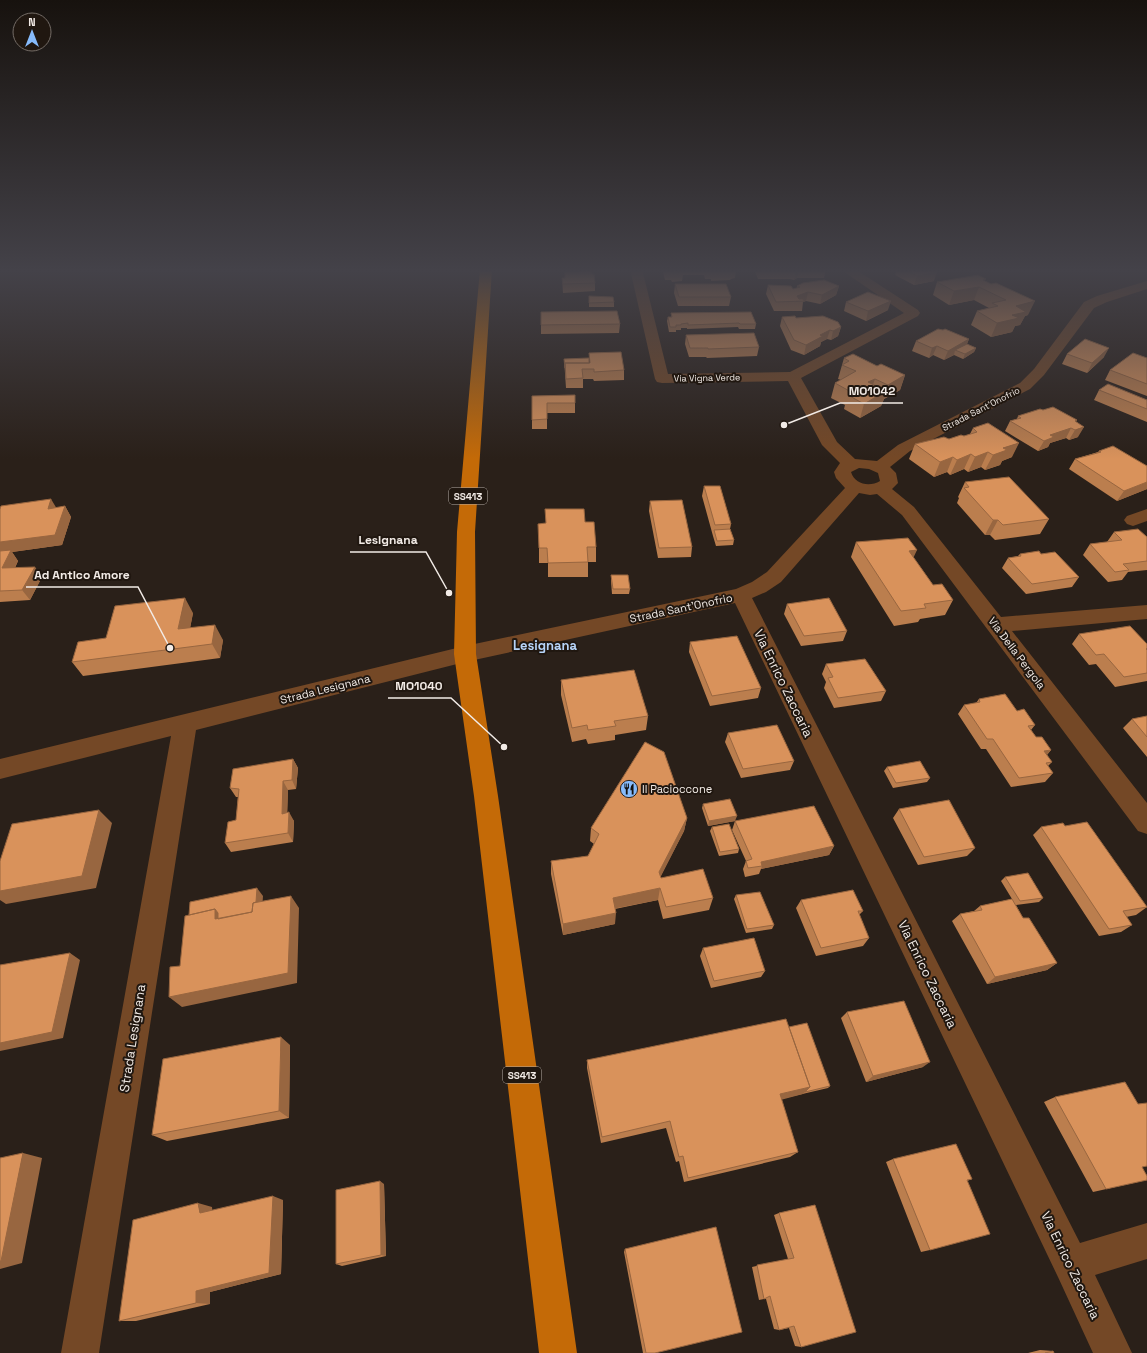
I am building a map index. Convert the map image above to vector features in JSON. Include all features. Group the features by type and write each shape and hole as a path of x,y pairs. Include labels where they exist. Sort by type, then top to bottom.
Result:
{"main road":[{"name":"SS413","path":"481,332 466,532 465,654 486,796 558,1353"}],"street":[{"name":"Via Vigna Verde","path":"651,332 662,379 793,376 877,332"},
{"name":"Strada Sant'Onofrio","path":"879,467 904,448 1025,386 1040,372 1069,332"},
{"path":"793,376 830,444 851,464"},
{"path":"865,463 879,467 888,475 890,479 889,483 880,489 868,490 855,487 848,484 842,474 842,470 851,464 865,463"},
{"name":"Strada Sant'Onofrio","path":"465,654 741,595 759,588 774,578 855,487"},
{"name":"Via Della Pergola","path":"880,489 908,511 1147,823"},
{"name":"Via Enrico Zaccaria","path":"741,595 1071,1264 1113,1353"},
{"path":"997,626 1147,612"},
{"name":"Strada Lesignana","path":"0,769 465,654"},
{"name":"Strada Lesignana","path":"80,1353 185,724"},
{"path":"1071,1264 1147,1241"}],"building":[{"path":"790,332 826,332 820,335 823,336 806,345 794,340"},
{"path":"932,332 953,332 969,339 948,351 937,346 932,348 916,341"},
{"path":"754,333 759,347 708,349 690,348 686,335"},
{"path":"1085,339 1109,348 1092,363 1067,354"},
{"path":"967,344 976,348 965,354 955,350"},
{"path":"621,352 624,370 594,372 594,369 582,369 583,378 566,379 565,363 590,363 589,353"},
{"path":"1133,353 1147,358 1147,384 1110,370"},
{"path":"853,354 877,366 881,364 905,375 888,385 875,379 868,382 886,391 864,404 848,395 853,393 835,383 856,371 842,365 849,361 844,358"},
{"path":"589,358 589,363 565,363 565,368 564,359"},
{"path":"1108,384 1147,400 1147,409 1099,390"},
{"path":"575,395 575,403 547,403 547,419 532,420 532,396"},
{"path":"1053,407 1077,420 1075,421 1084,427 1075,430 1071,428 1050,435 1054,437 1044,441 1010,421 1021,418 1018,416 1040,409 1043,410"},
{"path":"988,423 1019,443 1003,448 1007,450 993,455 988,452 975,457 971,454 957,460 953,457 940,462 915,444 944,437 949,439 961,435 964,436 977,432 973,428"},
{"path":"1113,446 1147,466 1147,482 1124,491 1075,459 1101,452 1099,451"},
{"path":"1009,477 1049,519 1003,525 998,520 993,520 964,488 969,487 965,482"},
{"path":"704,486 720,486 731,524 715,525"},
{"path":"51,499 48,509 65,506 55,535 0,542 1,506"},
{"path":"682,500 692,547 659,548 650,501"},
{"path":"545,509 584,509 585,522 594,522 596,547 587,547 588,562 548,563 547,548 539,548 538,524 546,523"},
{"path":"730,529 734,540 717,541 714,530"},
{"path":"1138,529 1147,537 1147,561 1123,564 1129,570 1115,572 1090,544 1122,540 1114,532"},
{"path":"908,538 917,550 909,551 933,585 942,584 953,600 924,604 926,608 901,611 856,542"},
{"path":"11,550 2,568 35,567 22,590 0,591 0,551"},
{"path":"1039,551 1041,554 1055,552 1079,577 1032,584 1008,558 1021,556 1020,554"},
{"path":"611,575 628,575 630,589 613,589"},
{"path":"185,598 178,629 215,625 212,644 72,662 78,642 106,638 115,606"},
{"path":"829,598 847,631 804,636 787,604"},
{"path":"1130,626 1147,644 1147,673 1124,677 1104,654 1096,655 1079,634"},
{"path":"737,636 761,688 712,696 690,642"},
{"path":"865,659 886,691 838,698 828,678 833,677 826,664"},
{"path":"634,670 648,716 614,721 616,726 588,730 587,725 572,728 561,680"},
{"path":"1005,694 1017,711 1024,709 1035,725 1028,726 1036,737 1042,737 1051,750 1044,751 1052,762 1046,763 1053,773 1019,778 993,739 987,739 964,705 980,702 979,699"},
{"path":"1147,716 1147,737 1132,719"},
{"path":"777,725 794,761 743,769 728,733"},
{"path":"645,742 664,752 687,818 659,872 661,878 703,869 713,898 666,907 660,888 613,898 616,913 563,924 551,861 588,856 599,834 591,828"},
{"path":"293,759 292,780 283,781 282,814 289,812 288,833 225,843 228,822 236,820 239,789 230,788 233,769"},
{"path":"920,761 930,778 896,783 887,767"},
{"path":"730,799 737,816 709,821 703,804"},
{"path":"949,800 975,848 924,857 899,809"},
{"path":"814,806 834,846 761,862 762,866 748,868 746,861 752,859 735,821"},
{"path":"99,810 82,876 0,891 0,861 12,824"},
{"path":"1087,822 1147,907 1123,911 1132,925 1109,929 1041,827 1063,823 1065,826"},
{"path":"729,824 739,849 720,852 712,827"},
{"path":"1028,873 1043,898 1020,901 1005,877"},
{"path":"257,888 256,902 253,903 252,912 218,919 218,913 215,909 189,915 190,902"},
{"path":"853,890 863,911 858,911 869,938 821,948 801,900"},
{"path":"760,892 774,925 747,929 736,895"},
{"path":"291,896 288,973 169,997 170,967 180,966 185,916 215,909 215,919 252,912 253,903"},
{"path":"1012,899 1023,918 1029,918 1057,963 995,977 960,914 982,910 980,906"},
{"path":"754,938 765,971 714,981 703,948"},
{"path":"70,953 52,1032 0,1043 0,965"},
{"path":"904,1001 930,1062 873,1076 847,1012"},
{"path":"786,1019 810,1087 780,1094 798,1152 688,1178 683,1156 679,1157 670,1121 602,1137 587,1060"},
{"path":"807,1023 830,1086 805,1092 810,1087 789,1027"},
{"path":"281,1037 279,1111 152,1135 163,1059"},
{"path":"1125,1082 1138,1104 1147,1103 1147,1166 1142,1167 1147,1176 1147,1180 1106,1189 1055,1097"},
{"path":"956,1144 972,1179 967,1180 990,1234 930,1250 893,1159"},
{"path":"23,1153 1,1261 0,1261 0,1158"},
{"path":"380,1181 381,1255 336,1264 336,1190"},
{"path":"273,1196 269,1273 196,1291 196,1303 119,1321 133,1220 198,1203 200,1213"},
{"path":"815,1205 856,1332 801,1347 794,1326 779,1330 770,1296 764,1299 757,1265 794,1258 779,1213"},
{"path":"716,1227 742,1332 655,1353 646,1353 625,1249"}],"place":[{"name":"MO1042","path":"784,425"},
{"name":"Lesignana","path":"449,593"},
{"name":"Ad Antico Amore","path":"170,648"},
{"name":"MO1040","path":"504,747"},
{"name":"Il Pacioccone","path":"629,789"}],"district":[{"name":"Lesignana","path":"545,645"}]}
